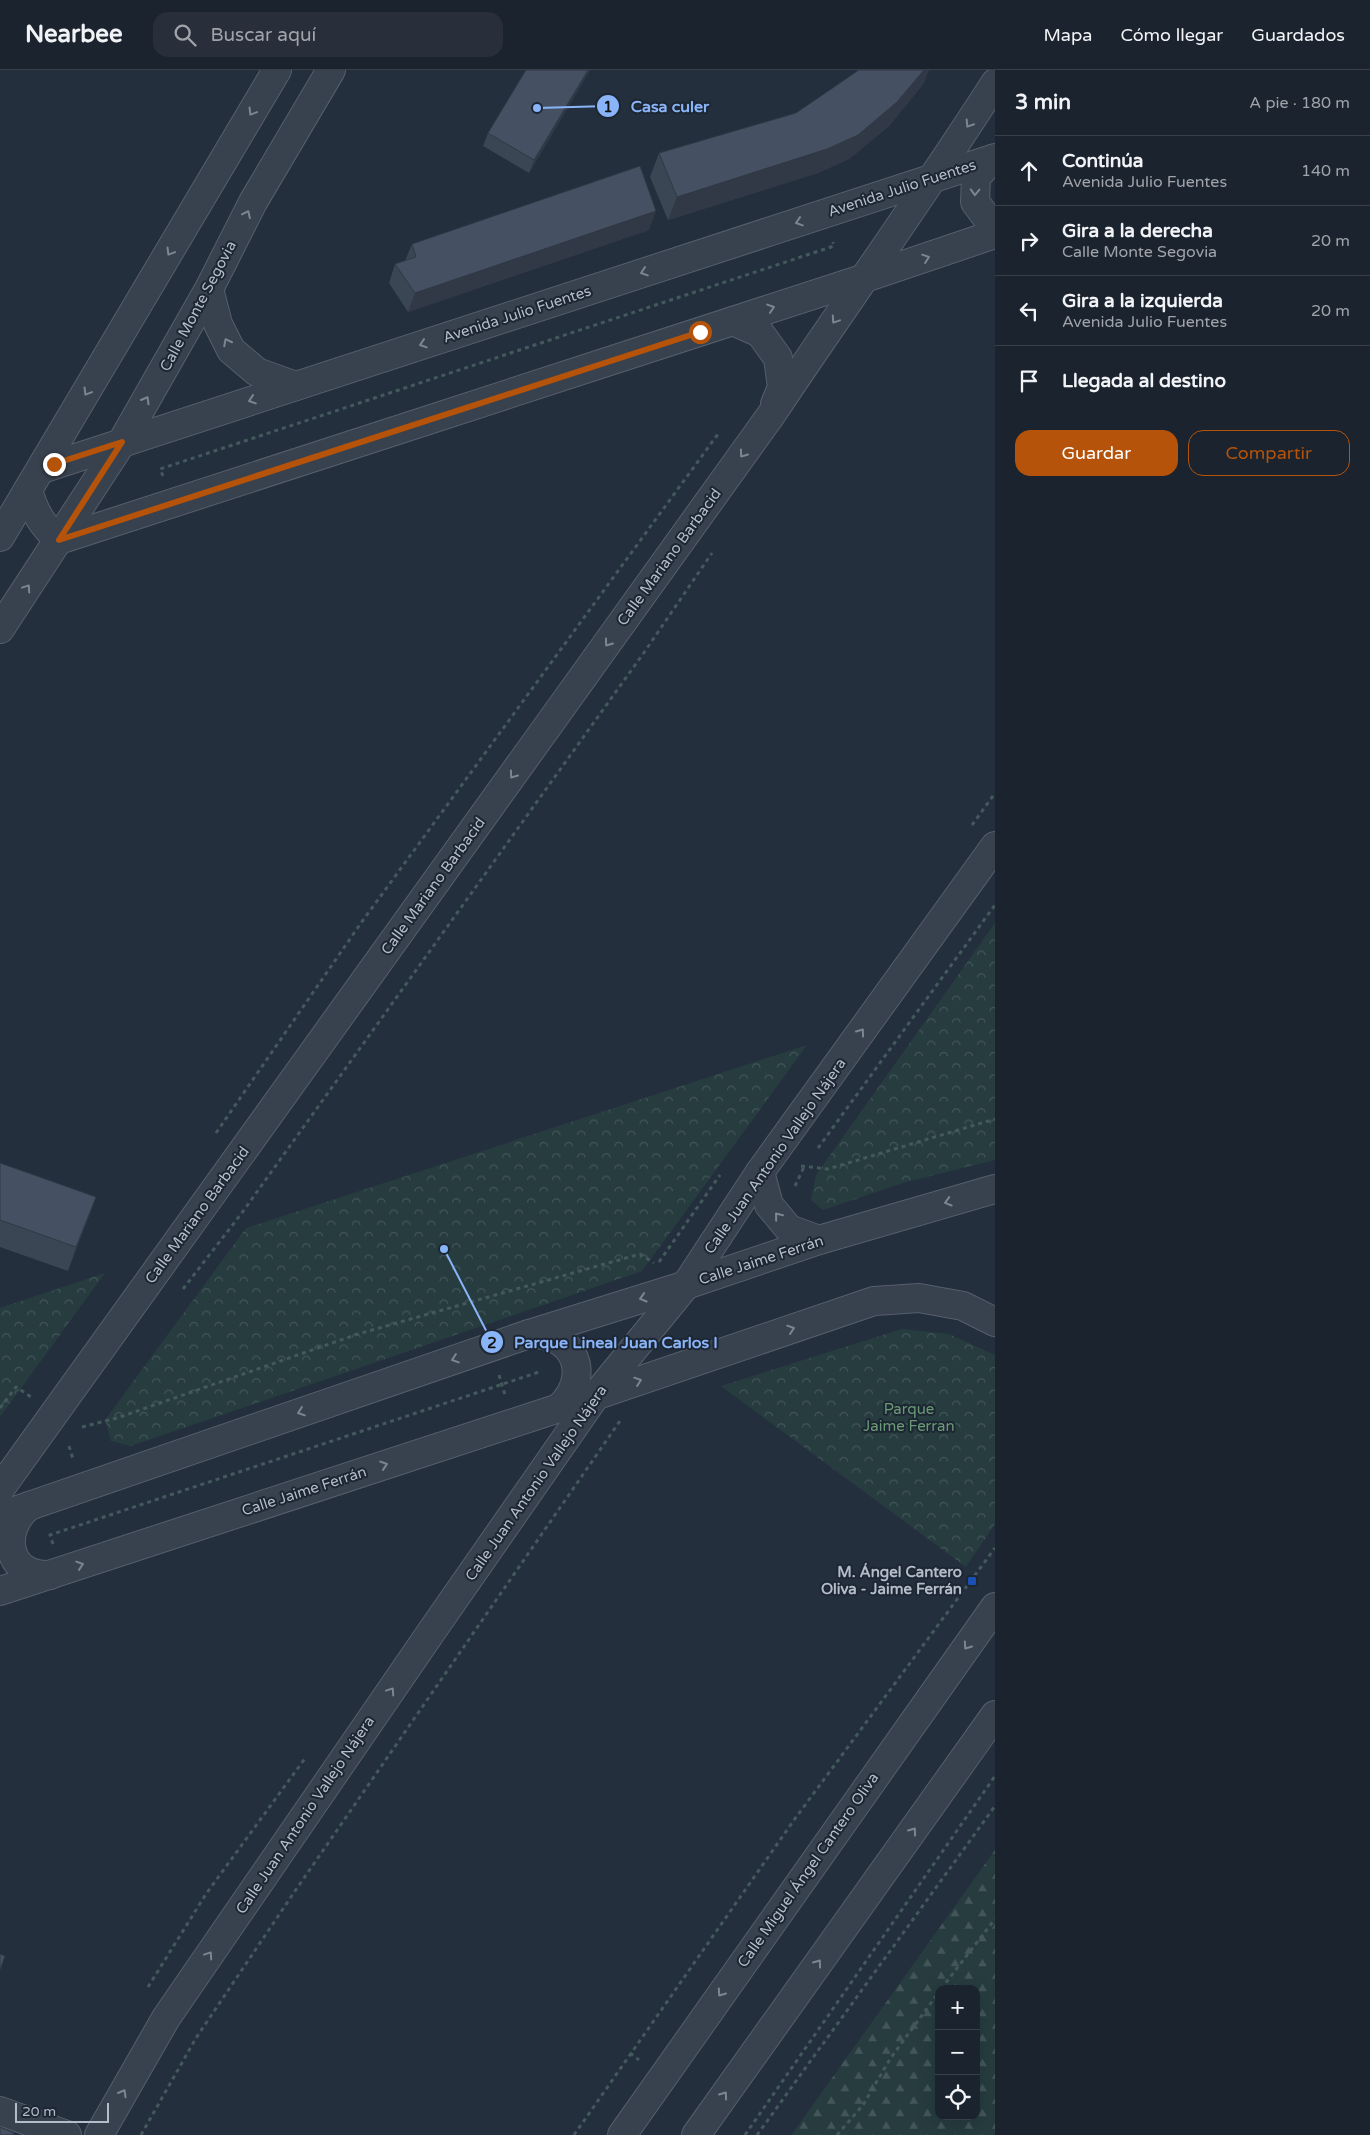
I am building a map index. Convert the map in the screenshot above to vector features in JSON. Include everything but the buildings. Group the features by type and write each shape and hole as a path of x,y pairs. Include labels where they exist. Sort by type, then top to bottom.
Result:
{"street":[{"path":"0,537 277,70"},
{"name":"Calle Monte Segovia","path":"0,629 122,442 209,289 252,202 331,70"},
{"name":"Calle Mariano Barbacid","path":"0,1489 64,1421 771,415 862,279 935,177 995,83"},
{"name":"Avenida Julio Fuentes","path":"35,479 122,442 994,158"},
{"name":"Avenida Julio Fuentes","path":"994,158 976,177 975,202 990,222 995,223"},
{"path":"35,479 34,512 48,531 59,540 995,234"},
{"path":"209,289 218,324 231,350 257,372 296,386"},
{"path":"733,320 760,333 778,358 782,387 771,415"},
{"name":"Calle Juan Antonio Vallejo Nájera","path":"99,2135 166,2018 596,1395 686,1285 760,1172 995,846"},
{"path":"760,1172 769,1205 789,1230 819,1240"},
{"name":"Calle Jaime Ferrán","path":"0,1516 529,1334 686,1285 819,1240 995,1189"},
{"name":"Calle Jaime Ferrán","path":"0,1591 559,1408 874,1301 919,1298 963,1306 995,1322"},
{"name":"Calle Jaime Ferrán","path":"529,1334 542,1333 556,1338 567,1346 574,1358 577,1372 575,1386 569,1398 559,1408"},
{"name":"Calle Jaime Ferrán","path":"29,1506 19,1512 12,1522 8,1532 9,1550 18,1565 27,1572 38,1575 55,1573"},
{"name":"Calle Miguel Ángel Cantero Oliva","path":"622,2135 995,1606"},
{"path":"696,2135 995,1715"},
{"path":"0,2111 67,2135"}],"path":[{"path":"172,503 160,469 834,246 824,214"},
{"path":"362,923 722,427"},
{"path":"182,1291 253,1198 637,662 716,548"},
{"path":"816,1149 995,905"},
{"path":"778,1149 803,1167 828,1169 995,1119"},
{"path":"796,1195 795,1185 807,1162"},
{"path":"64,1421 117,1418 358,1334 640,1254 663,1268"},
{"path":"55,1573 50,1535 542,1371"},
{"path":"0,1408 16,1387 64,1421 81,1421"},
{"path":"141,2135 196,2038 284,1907 623,1417"},
{"path":"574,2135 794,1820 995,1548"},
{"path":"144,1993 206,1894 312,1749"},
{"path":"744,2135 995,1776"},
{"path":"757,2135 995,1806"},
{"path":"944,1985 995,1919"},
{"path":"837,2135 863,2105 890,2059 935,1997"}],"green space":[{"path":"995,923 995,1160 906,1182 823,1210 811,1200 816,1175"},
{"path":"807,1045 642,1271 131,1446 111,1441 105,1420 246,1228"},
{"path":"105,1273 0,1417 0,1308"},
{"name":"Parque Jaime Ferran","path":"902,1329 949,1334 995,1355 995,1524 966,1567 721,1386"},
{"path":"995,1850 995,2135 792,2135 797,2127"}],"place":[{"name":"Casa culer","path":"537,108"},
{"name":"Parque Lineal Juan Carlos I","path":"444,1249"},
{"name":"M. Ángel Cantero Oliva - Jaime Ferrán","path":"972,1581"}],"route":[{"path":"54,464 122,442 59,540 700,332"}]}
